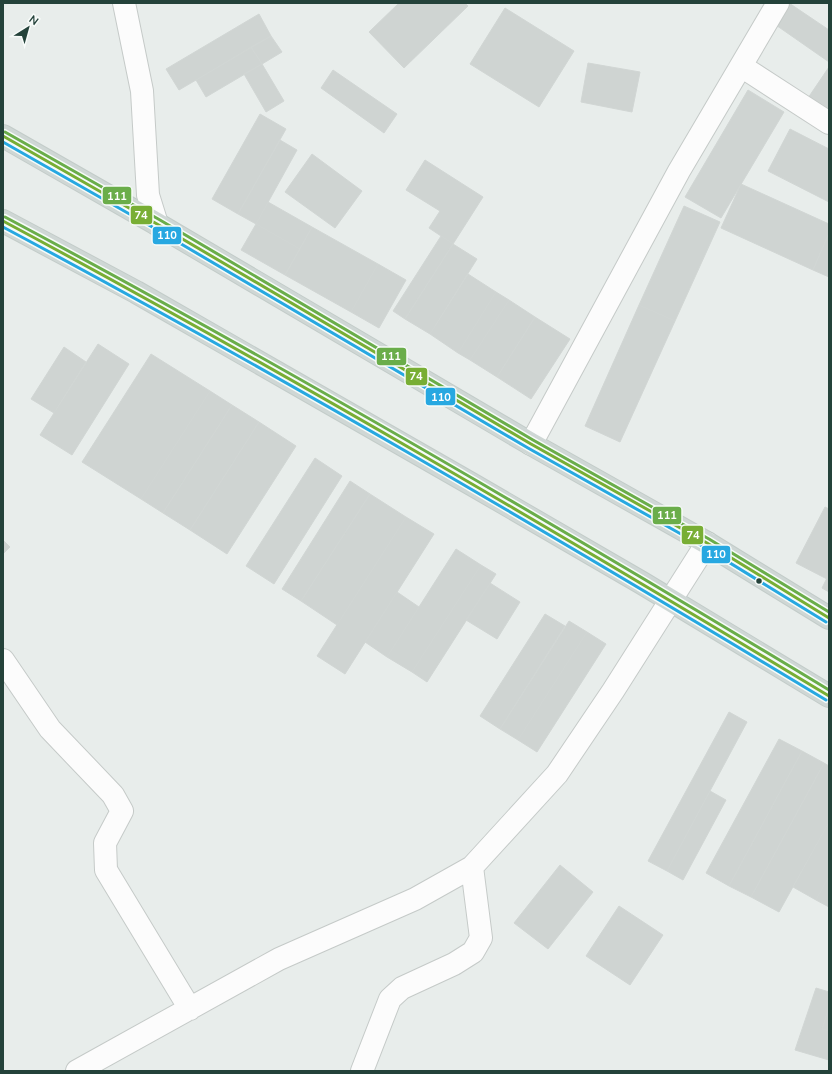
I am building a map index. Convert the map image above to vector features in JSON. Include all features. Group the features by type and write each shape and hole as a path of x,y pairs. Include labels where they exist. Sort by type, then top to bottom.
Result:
{"main road":[{"path":"3,136 158,224 531,444 707,543 829,618"},
{"path":"3,221 136,292 671,600 829,696"}],"street":[{"path":"124,3 142,91 148,194 158,224"},
{"path":"531,444 679,172 778,3"},
{"path":"741,66 829,123"},
{"path":"77,1071 279,959 415,899 472,867 557,774 613,691 707,543"},
{"path":"3,660 50,729 113,795 122,811 105,843 106,870 190,1009"},
{"path":"362,1071 390,999 402,988 454,964 473,952 480,938 472,867"}],"building":[{"path":"399,3 465,3 468,6 404,68 369,32"},
{"path":"786,3 789,3 829,30 829,62 773,23"},
{"path":"505,8 574,51 539,107 470,64"},
{"path":"259,14 271,36 179,90 166,69"},
{"path":"271,36 282,52 262,64 251,47"},
{"path":"251,47 262,64 206,97 196,80"},
{"path":"588,63 640,72 632,112 581,102"},
{"path":"262,64 284,101 266,112 244,74"},
{"path":"829,67 829,113 808,98"},
{"path":"333,70 397,114 384,133 321,88"},
{"path":"748,90 784,112 721,218 685,197"},
{"path":"260,114 286,129 238,214 212,199"},
{"path":"790,129 829,149 829,202 768,171"},
{"path":"280,140 297,150 256,224 238,214"},
{"path":"312,154 362,191 335,228 285,192"},
{"path":"425,160 483,197 453,244 429,228 440,211 406,190"},
{"path":"741,184 829,224 829,233 813,270 721,228"},
{"path":"268,202 312,227 300,249 256,224"},
{"path":"684,206 720,222 675,321 639,305"},
{"path":"256,224 300,249 285,275 241,250"},
{"path":"312,227 378,264 351,312 285,275"},
{"path":"829,233 829,277 813,270"},
{"path":"441,236 453,244 405,319 393,311"},
{"path":"453,244 477,259 430,334 405,319"},
{"path":"378,264 406,280 379,328 351,312"},
{"path":"468,274 496,292 458,353 430,334"},
{"path":"496,292 509,300 470,360 458,353"},
{"path":"509,300 535,317 497,377 470,360"},
{"path":"639,305 675,321 620,442 585,426"},
{"path":"535,317 570,339 531,399 497,377"},
{"path":"98,344 129,364 72,455 40,435"},
{"path":"64,347 86,362 54,413 31,399"},
{"path":"151,354 210,391 141,499 82,462"},
{"path":"210,391 232,405 163,513 141,499"},
{"path":"232,405 259,422 190,530 163,513"},
{"path":"259,422 296,446 227,554 190,530"},
{"path":"315,458 342,476 274,584 246,566"},
{"path":"350,481 370,494 301,601 282,589"},
{"path":"370,494 406,517 337,625 301,601"},
{"path":"825,507 829,509 829,574 827,579 796,563"},
{"path":"406,517 434,534 345,674 317,656"},
{"path":"3,540 10,547 3,554"},
{"path":"456,549 481,565 412,672 387,657"},
{"path":"481,565 496,574 427,682 412,672"},
{"path":"829,574 829,592 822,588"},
{"path":"490,583 520,602 497,639 466,620"},
{"path":"397,592 419,607 387,657 365,642"},
{"path":"545,614 565,626 500,729 480,716"},
{"path":"569,621 587,632 518,740 500,729"},
{"path":"587,632 606,644 537,752 518,740"},
{"path":"729,712 747,722 667,871 648,861"},
{"path":"779,739 802,751 729,886 706,873"},
{"path":"802,751 824,763 751,897 729,886"},
{"path":"824,763 829,766 829,822 779,912 751,897"},
{"path":"710,791 726,800 683,880 667,871"},
{"path":"829,822 829,876 816,900 793,887"},
{"path":"560,865 593,892 548,949 514,923"},
{"path":"829,876 829,907 816,900"},
{"path":"619,906 663,935 630,985 586,956"},
{"path":"816,988 829,992 829,1007 822,1029 829,1031 829,1060 795,1050"},
{"path":"829,1007 829,1031 822,1029"}],"transit line":[{"name":"111","path":"5,132 160,220 533,440 709,539 829,612"},
{"name":"74","path":"3,136 157,224 531,444 707,543 829,618"},
{"name":"110","path":"3,142 154,228 528,448 704,547 826,622"},
{"name":"111","path":"5,217 110,273 420,448 829,690"},
{"name":"74","path":"3,221 212,335 419,453 829,696"},
{"name":"110","path":"3,227 107,283 418,458 623,578 826,700"}]}
